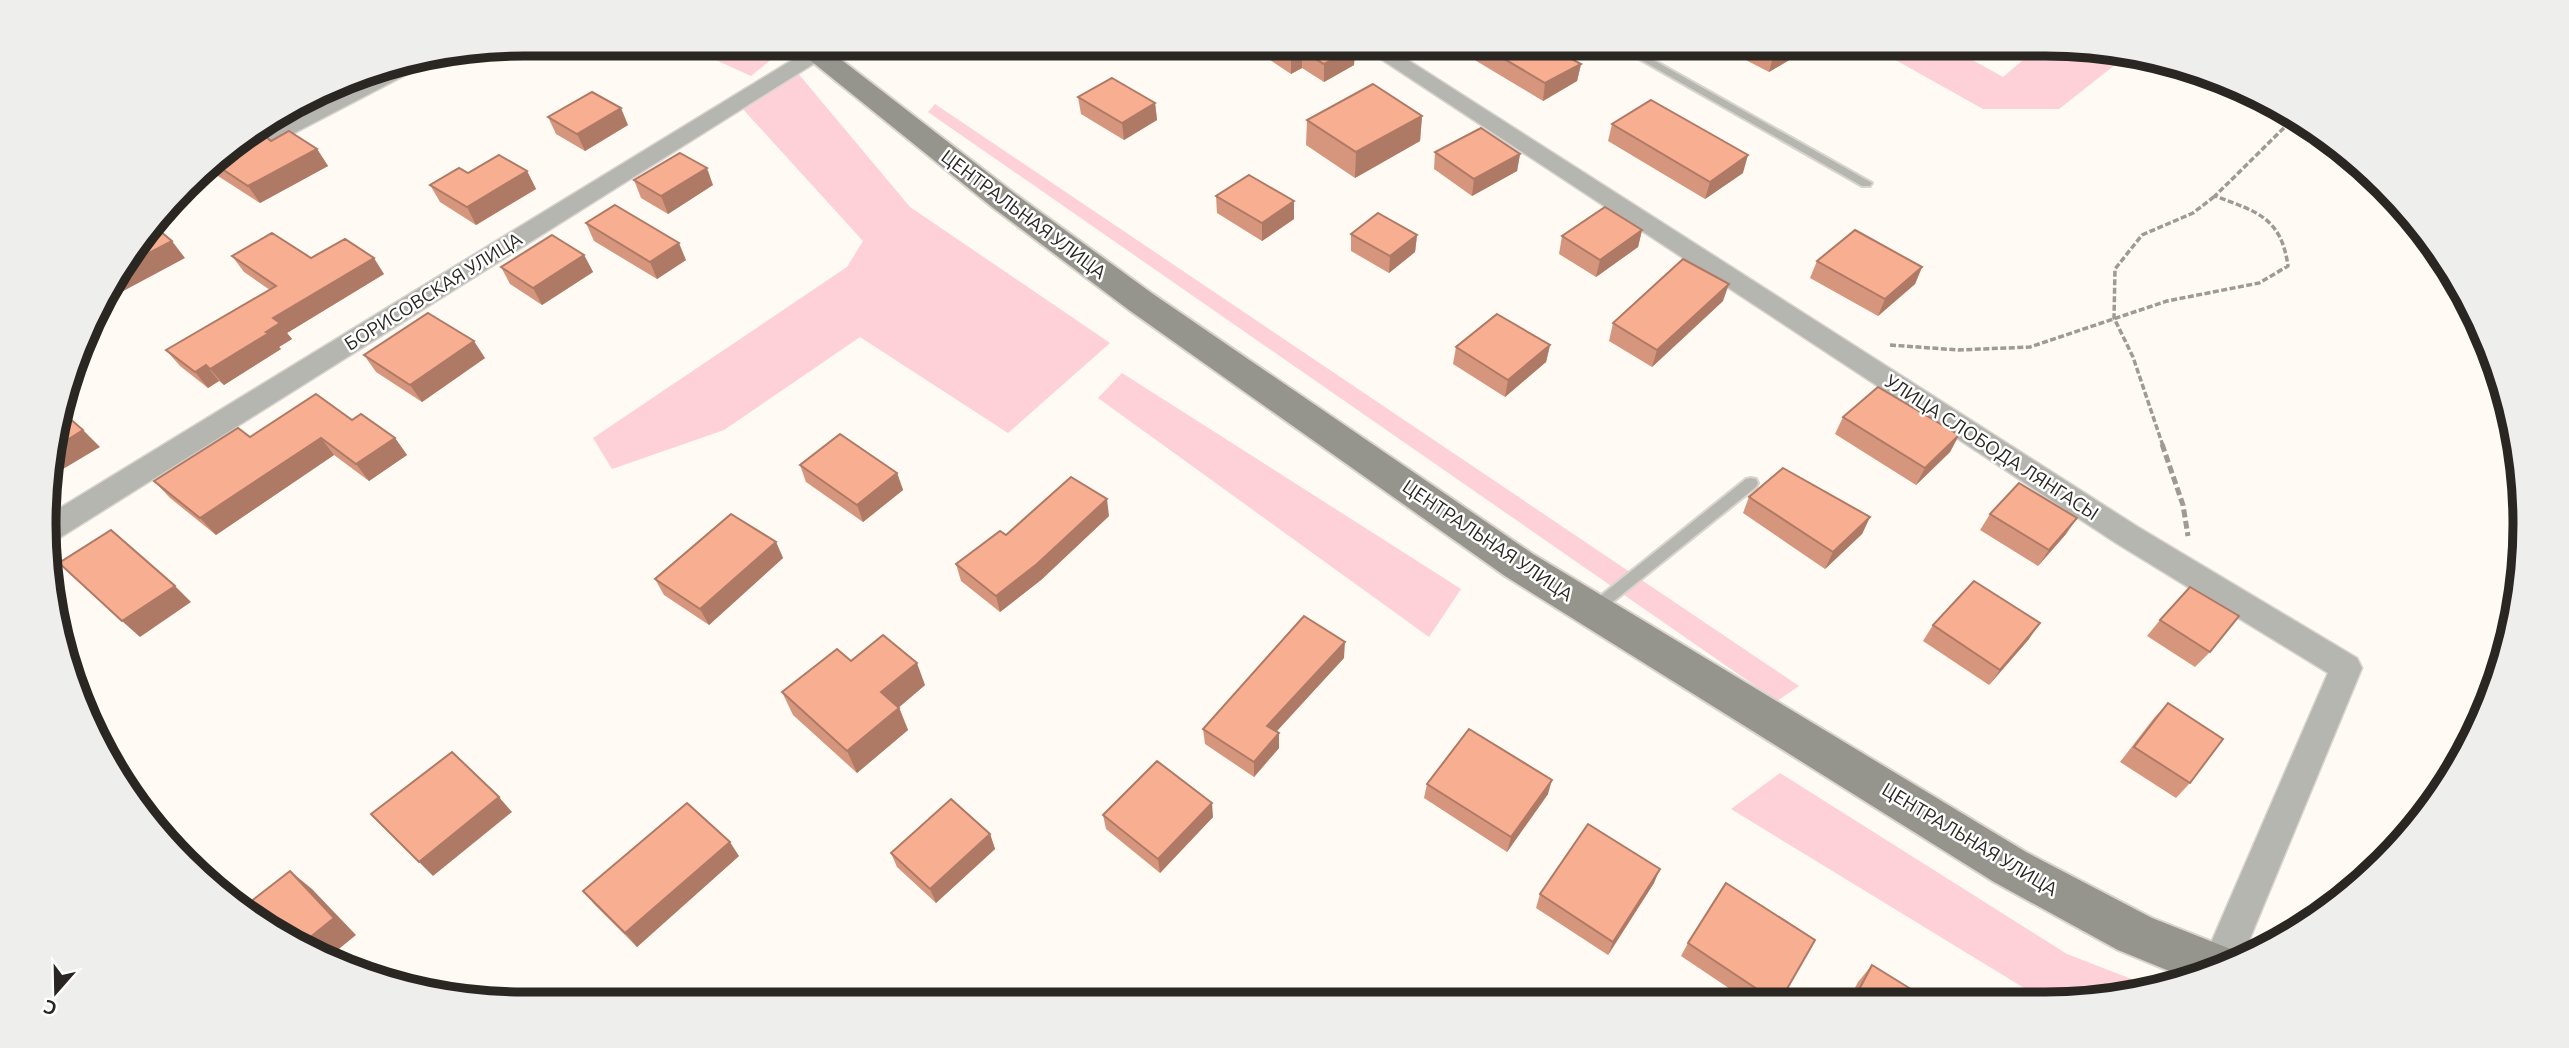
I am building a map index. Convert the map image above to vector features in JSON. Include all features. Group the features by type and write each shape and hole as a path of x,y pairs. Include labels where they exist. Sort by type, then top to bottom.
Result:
{"street":[{"name":"БОРИСОВСКАЯ УЛИЦА","path":"56,525 797,56"},
{"name":"ЦЕНТРАЛЬНАЯ УЛИЦА","path":"820,56 1003,200 1141,302 1520,565 2010,867 2135,934 2207,963"},
{"name":"УЛИЦА СЛОБОДА ЛЯНГАСЫ","path":"1388,56 2193,575 2346,667 2222,957"},
{"path":"241,152 380,79"}],"lane":[{"path":"1639,56 1866,183"},
{"path":"1593,610 1751,483"}],"path":[{"path":"2193,575 2183,505 2133,357 2114,318 2115,269 2142,235 2193,213 2215,196 2288,124"},
{"path":"1883,345 1958,350 2030,346 2167,302 2259,283 2288,266 2286,241 2266,216 2215,196"}],"shaded area":[{"path":"707,56 768,56 772,59 751,76"},
{"path":"1888,56 1965,56 2003,77 2028,56 2076,57 2119,62 2059,109 1983,109"},
{"path":"796,71 910,207 1110,343 1008,433 860,337 724,430 612,469 593,438 847,267 863,241 742,108"},
{"path":"935,104 1799,686 1777,701 928,112"},
{"path":"1122,373 1461,589 1429,637 1098,398"},
{"path":"1780,773 2067,954 2140,982 2076,991 2031,992 1731,809"}],"building":[{"path":"1310,56 1340,56 1324,64"},
{"path":"1499,56 1566,56 1581,64 1545,83"},
{"path":"1112,78 1155,103 1122,123 1078,97"},
{"path":"1373,84 1422,116 1356,152 1307,120"},
{"path":"592,92 621,108 577,134 548,117"},
{"path":"1651,100 1748,155 1710,182 1612,124"},
{"path":"1481,128 1520,154 1474,179 1435,152"},
{"path":"289,131 317,149 248,186 220,168 257,140 266,137 271,141"},
{"path":"680,153 707,168 661,196 634,180"},
{"path":"499,155 527,171 467,207 430,185 459,168 468,173"},
{"path":"1249,175 1294,201 1262,223 1216,196"},
{"path":"615,205 679,243 650,262 586,223"},
{"path":"1605,207 1642,230 1600,260 1562,236"},
{"path":"1378,213 1417,235 1390,256 1351,234"},
{"path":"1855,230 1922,267 1885,299 1817,261"},
{"path":"160,231 172,241 139,258"},
{"path":"272,233 311,258 345,239 374,258 273,318 280,323 266,332 269,333 210,369 206,365 195,372 166,350 276,286 232,256"},
{"path":"552,235 584,255 533,288 501,267"},
{"path":"1683,259 1729,284 1657,350 1613,323"},
{"path":"428,313 474,341 410,385 364,355"},
{"path":"1497,314 1550,345 1508,380 1456,347"},
{"path":"1878,387 1959,435 1925,468 1843,417"},
{"path":"316,394 352,420 361,414 395,438 356,464 321,438 200,518 154,481 238,428 250,437"},
{"path":"69,417 83,430 63,442"},
{"path":"840,434 897,473 857,505 800,465"},
{"path":"1783,468 1870,517 1833,552 1749,497"},
{"path":"1071,477 1107,499 1037,564 996,596 956,564 1000,531 1006,535"},
{"path":"2019,483 2077,518 2049,550 1990,514"},
{"path":"731,514 776,542 700,609 655,579"},
{"path":"111,530 175,586 122,621 59,563"},
{"path":"1974,581 2040,623 2000,670 1933,625"},
{"path":"2190,587 2239,616 2210,652 2160,620"},
{"path":"1304,616 1345,642 1267,726 1279,733 1254,762 1203,729"},
{"path":"883,635 917,663 881,692 899,708 847,751 782,692 837,649 851,661"},
{"path":"2168,703 2223,739 2190,783 2134,747"},
{"path":"1469,729 1552,780 1511,837 1427,784"},
{"path":"452,752 499,797 419,862 371,814"},
{"path":"1157,761 1212,803 1158,859 1103,815"},
{"path":"951,799 990,834 930,889 891,853"},
{"path":"687,803 730,842 625,933 583,891"},
{"path":"1588,824 1660,869 1613,942 1540,894"},
{"path":"290,871 334,918 308,939 250,903"},
{"path":"1726,883 1815,940 1785,992 1762,992 1688,943"},
{"path":"1872,965 1916,992 1858,992"}]}
